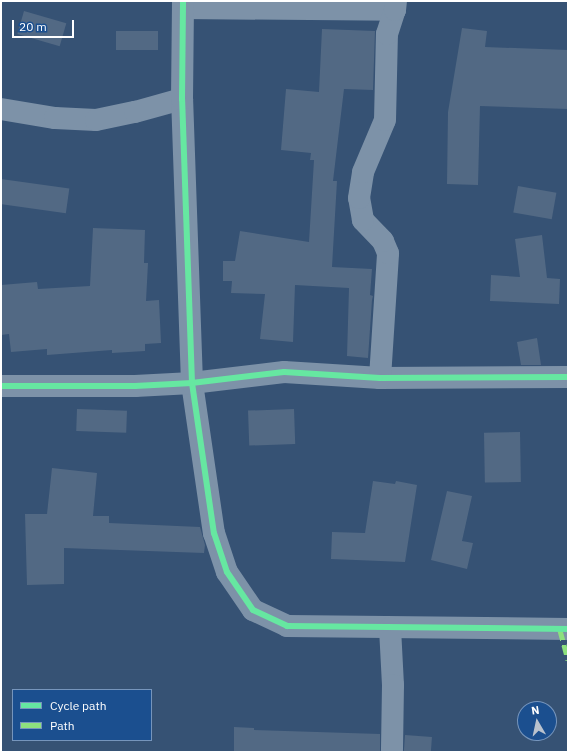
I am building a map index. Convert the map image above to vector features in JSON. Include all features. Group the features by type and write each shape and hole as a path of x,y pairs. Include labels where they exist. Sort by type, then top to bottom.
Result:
{"street":[{"path":"380,378 388,253 382,241 363,220 359,198 363,172 385,120 387,34 396,5 183,4 182,99 192,383 214,533 227,572 253,610 286,626 568,629"},
{"path":"1,109 55,118 96,120 135,112 182,99"},
{"path":"1,386 135,386 192,383 284,372 380,378 568,377"},
{"path":"390,628 393,685 392,752"}],"building":[{"path":"24,11 66,23 60,46 17,34"},
{"path":"462,28 487,31 485,47 568,50 568,109 480,106 478,185 447,184 448,112"},
{"path":"322,29 375,31 373,90 344,89 333,181 337,181 332,267 372,269 370,295 373,296 368,358 347,356 349,288 295,285 293,342 260,339 265,294 231,293 232,281 223,281 223,261 235,261 240,231 309,242 314,160 310,160 311,153 281,150 286,89 319,92"},
{"path":"116,31 158,31 158,50 116,50"},
{"path":"1,179 69,189 66,213 1,204"},
{"path":"518,186 556,193 552,219 513,213"},
{"path":"93,228 145,230 144,263 148,263 146,301 159,300 161,343 145,344 145,351 112,353 112,350 47,355 47,349 11,352 9,334 1,335 1,285 37,282 38,289 90,286"},
{"path":"542,235 547,278 560,279 559,304 490,301 491,275 520,277 515,239"},
{"path":"537,338 541,365 521,365 517,342"},
{"path":"77,409 127,411 126,433 76,431"},
{"path":"294,409 295,444 249,446 248,411"},
{"path":"520,432 521,482 485,483 484,433"},
{"path":"52,468 97,473 93,516 109,516 109,523 200,527 205,545 204,553 64,548 64,584 27,585 25,514 47,514"},
{"path":"373,481 395,484 396,481 417,485 405,562 331,559 332,532 365,533"},
{"path":"447,491 472,496 462,541 473,543 467,569 431,560"},
{"path":"234,727 254,728 254,730 380,734 380,752 234,752"},
{"path":"405,735 432,737 431,752 404,752"}],"marked path":[{"path":"560,630 568,660"}],"cycle path":[{"path":"1,386 135,386 192,383 182,99 183,1"},
{"path":"568,377 380,378 284,372 192,383 214,533 227,572 253,610 287,626 568,629"}]}
